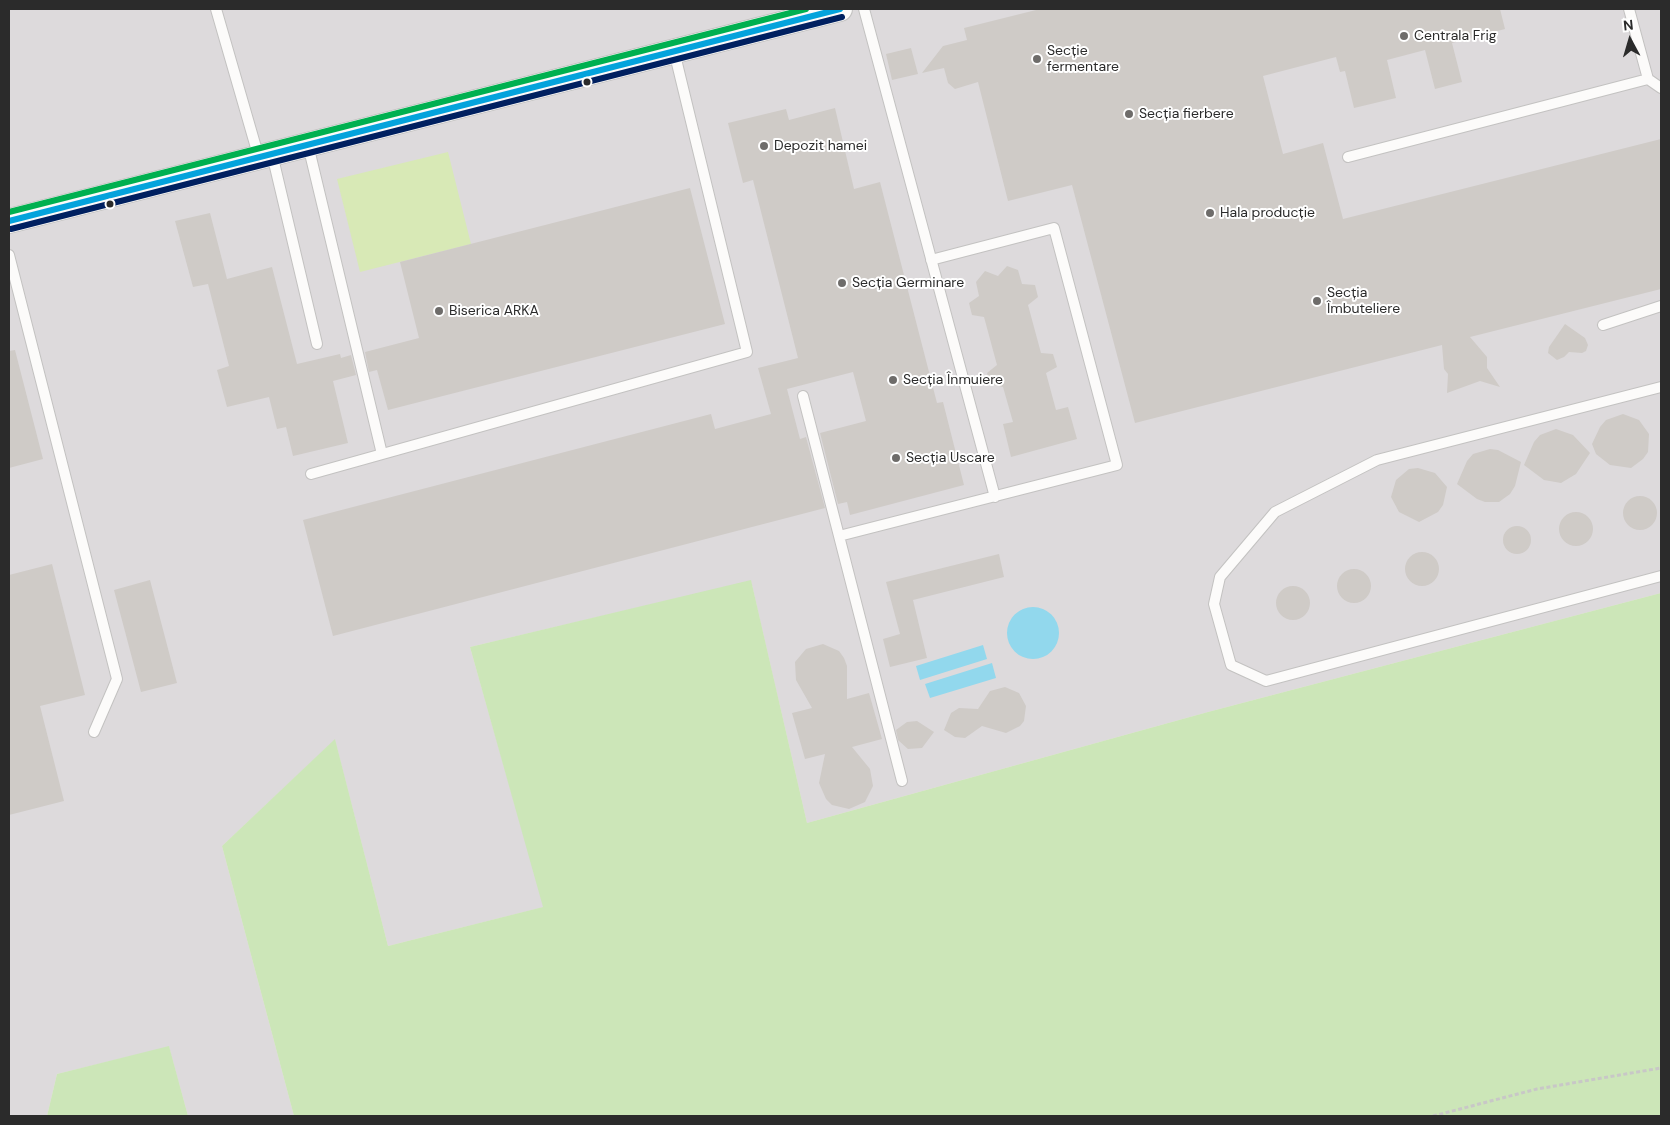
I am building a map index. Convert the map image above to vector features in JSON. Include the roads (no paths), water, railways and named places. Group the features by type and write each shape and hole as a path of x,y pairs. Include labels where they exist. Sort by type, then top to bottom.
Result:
{"street":[{"path":"9,221 840,9"}],"lane":[{"path":"216,9 265,156 317,344"},
{"path":"864,9 995,497"},
{"path":"1630,9 1648,79 1661,88"},
{"path":"311,474 747,352 674,51"},
{"path":"1348,156 1648,79"},
{"path":"308,145 382,454"},
{"path":"839,536 1117,465 1054,228 931,260"},
{"path":"9,255 117,679 94,732"},
{"path":"1602,324 1661,306"},
{"path":"1661,387 1377,460 1275,512 1220,578 1214,604 1231,665 1266,681 1661,576"},
{"path":"803,396 902,781"}],"water":[{"path":"1028,607 1038,607 1052,614 1059,628 1059,638 1052,652 1038,659 1028,659 1018,655 1011,648 1007,638 1007,628 1011,618 1018,611"},
{"path":"983,645 987,659 920,680 916,666"},
{"path":"992,663 996,678 930,698 925,684"}],"place":[{"name":"Centrala Frig","path":"1404,36"},
{"name":"Secție fermentare","path":"1037,59"},
{"name":"Secția fierbere","path":"1129,114"},
{"name":"Depozit hamei","path":"764,146"},
{"name":"Hala producție","path":"1210,213"},
{"name":"Secția Germinare","path":"842,283"},
{"name":"Secția Îmbuteliere","path":"1317,301"},
{"name":"Biserica ARKA","path":"439,311"},
{"name":"Secția Înmuiere","path":"893,380"},
{"name":"Secția Uscare","path":"896,458"}]}
